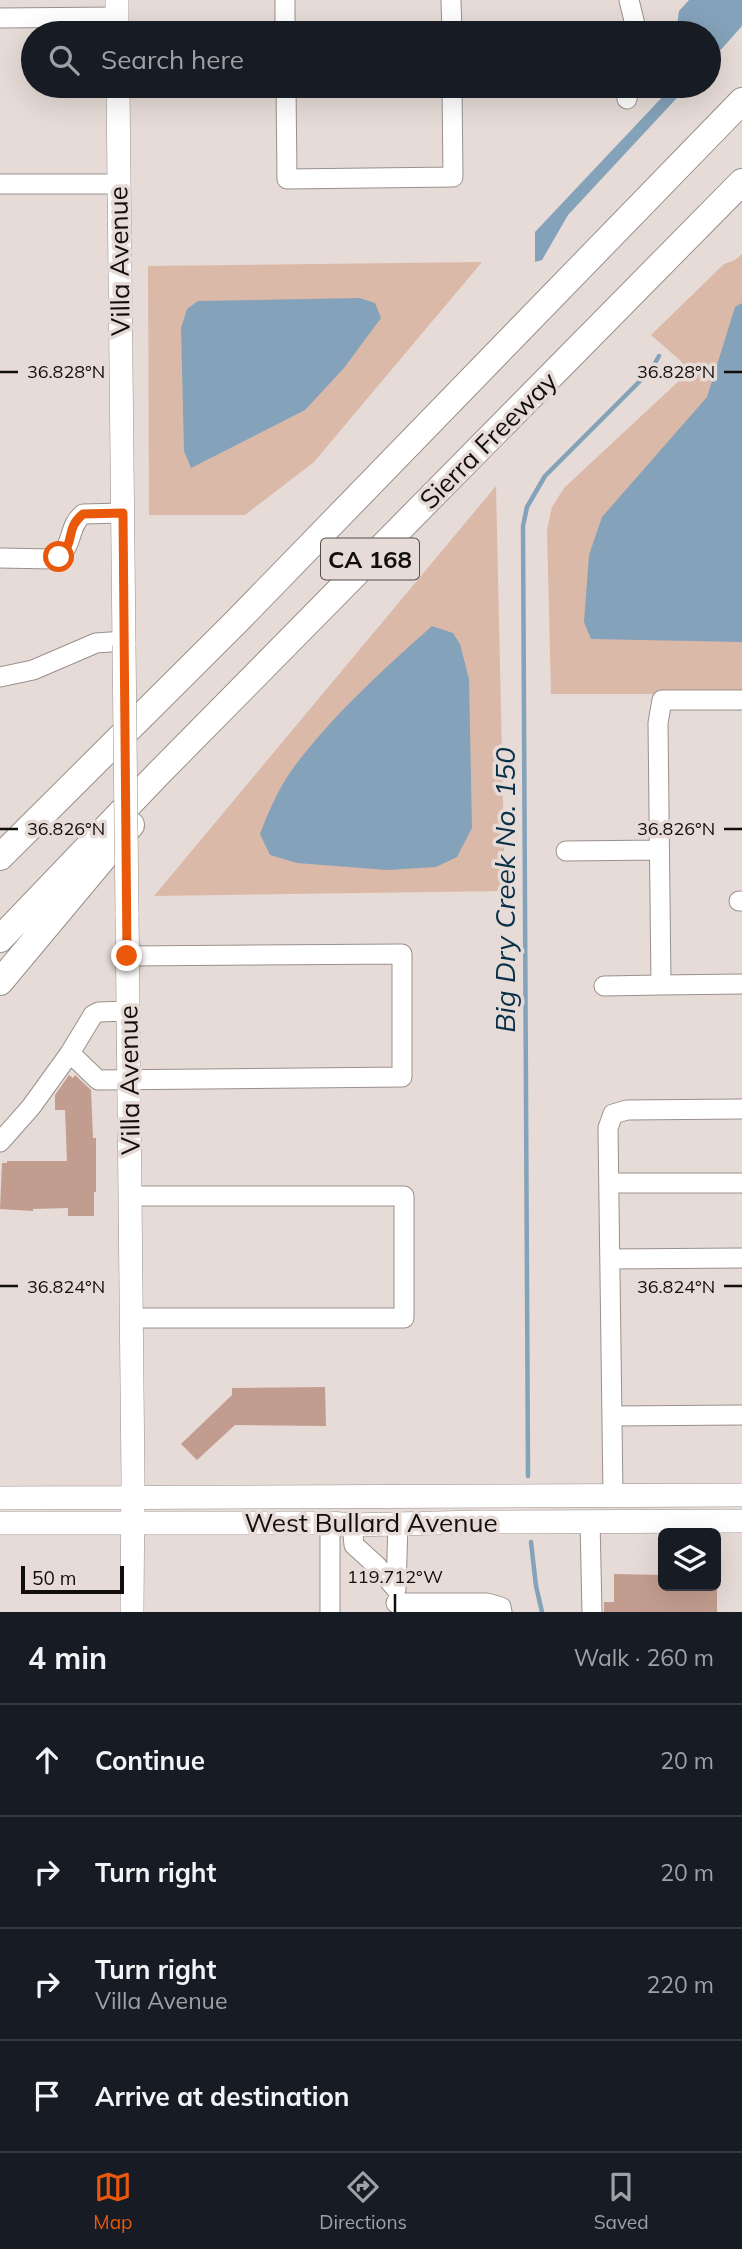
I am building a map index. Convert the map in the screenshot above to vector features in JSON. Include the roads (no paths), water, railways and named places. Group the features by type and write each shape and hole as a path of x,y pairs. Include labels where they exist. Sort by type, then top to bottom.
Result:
{"highway":[{"name":"Sierra Freeway","path":"0,857 237,621 742,101"},
{"name":"Sierra Freeway","path":"0,939 158,774 742,182"},
{"path":"0,982 263,668"}],"main road":[{"name":"Villa Avenue","path":"118,98 132,1612"},
{"name":"West Bullard Avenue","path":"0,1498 742,1495"},
{"path":"480,1522 545,1509 599,1508 611,1500 612,1496"},
{"name":"West Bullard Avenue","path":"0,1523 742,1521"}],"street":[{"path":"285,0 285,21"},
{"path":"451,0 452,21"},
{"path":"629,0 634,21"},
{"path":"0,18 117,17"},
{"path":"286,98 287,179 453,177 452,98"},
{"path":"0,184 118,184"},
{"path":"0,558 59,557 69,547 72,527 83,514 123,513"},
{"path":"0,677 33,670 96,643 124,643"},
{"path":"660,985 658,723 662,700 742,700"},
{"path":"566,850 659,850"},
{"path":"70,1053 98,1080 106,1081 402,1077 402,954 127,956"},
{"path":"604,986 742,984"},
{"path":"0,1142 31,1107 70,1053 93,1015 99,1012 128,1011"},
{"path":"612,1496 608,1128 613,1114 627,1110 742,1109"},
{"path":"609,1183 742,1184"},
{"path":"130,1196 404,1196 404,1318 131,1318"},
{"path":"610,1259 742,1258"},
{"path":"612,1416 742,1415"},
{"path":"590,1521 592,1612"},
{"path":"341,1524 354,1545 377,1566 396,1601"},
{"path":"330,1612 341,1524"},
{"path":"396,1601 398,1524"},
{"path":"396,1601 487,1603 501,1606 502,1612"}],"water":[{"path":"689,0 742,0 742,26 721,50 721,21 678,21 679,11"},
{"path":"661,98 677,98 568,215 542,260 535,262 535,232"},
{"path":"360,298 375,303 381,318 344,368 305,410 191,468 184,451 181,328 187,309 198,301"},
{"path":"742,303 742,642 591,639 584,622 589,555 602,517 707,397 735,307"},
{"path":"432,626 453,633 460,644 469,679 472,828 457,857 436,867 387,870 297,863 270,855 260,834 291,771 344,708"}],"waterway":[{"name":"Big Dry Creek No. 150","path":"528,1476 523,526 527,507 545,476 651,370 659,356"},
{"name":"Big Dry Creek No. 150","path":"531,1542 542,1612"}]}
